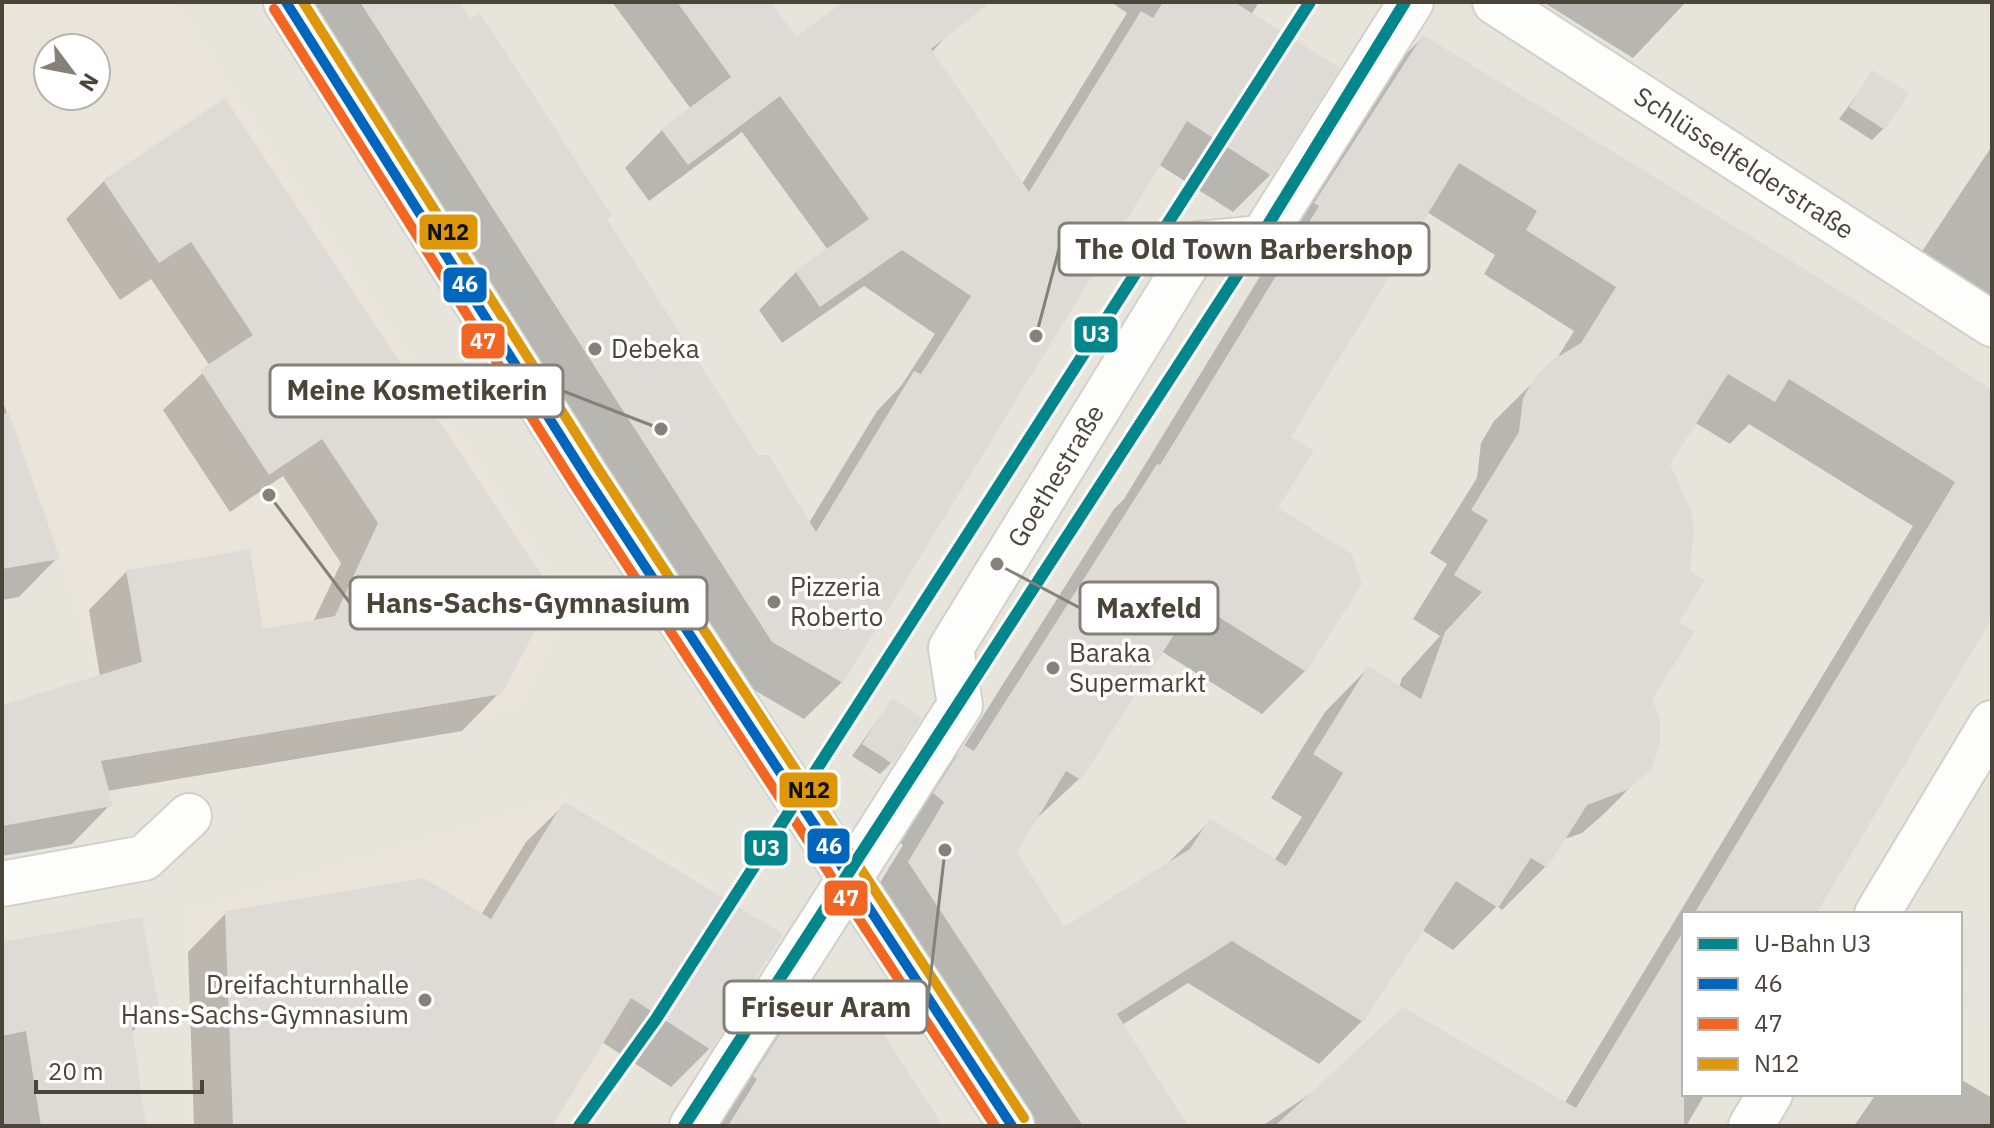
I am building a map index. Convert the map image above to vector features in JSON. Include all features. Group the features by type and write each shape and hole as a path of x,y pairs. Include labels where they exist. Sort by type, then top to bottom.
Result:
{"street":[{"path":"286,2 587,478 1012,1126"},
{"name":"Goethestraße","path":"692,1126 960,705 951,648 1199,244 1262,238 1411,2"},
{"name":"Schlüsselfelderstraße","path":"1495,2 1992,324"},
{"path":"1878,912 1992,723"},
{"path":"2,884 144,858 189,816"},
{"path":"1751,1126 1769,1096"}],"shaded area":[{"path":"2,2 1992,2 1992,1126 2,1126"},
{"path":"2,2 175,2 571,604 517,708 138,790 2,387"},
{"name":"Dreifachturnhalle Hans-Sachs-Gymnasium","path":"564,798 713,886 567,1126 190,1126 184,912"},
{"path":"1976,912 1989,920 1992,916 1992,1027 1962,1009 1962,997 1974,976 1962,968 1962,936"}],"building":[{"path":"360,2 459,2 470,19 480,13 612,216 607,219 758,455 769,455 816,532 914,371 921,374 971,296 902,250 820,307 795,271 869,219 780,96 688,165 661,129 731,77 677,2 771,2 796,37 843,2 991,2 931,49 1029,192 1141,11 1153,18 1163,2 1234,2 1340,68 1272,176 1187,121 843,683 772,642"},
{"path":"1423,35 1853,299 1992,390 1992,618 1817,912 1695,912 1955,482 1789,379 1775,402 1728,374 1670,464 1690,508 1694,529 1690,571 1705,580 1679,622 1695,632 1652,699 1660,718 1660,743 1651,770 1627,790 1587,805 1547,868 1531,858 1498,908 1456,881 1363,1022 1232,941 1117,1014 1188,1126 1083,1126 908,862 944,802 933,793 964,745 974,751 1157,464 1160,465 1319,206 1314,203","holes":["1459,163 1537,211 1526,230 1616,287 1581,343 1551,361 1536,376 1523,398 1519,432 1471,510 1488,520 1454,575 1482,592 1445,632 1421,699 1368,666 1313,754 1343,773 1286,866 1210,818 1190,849 1064,927 1017,852 1066,771 1081,780 1195,602 1306,672 1362,584 1352,554 1278,508 1314,451 1291,437"]},
{"path":"1872,70 1909,93 1885,130 1849,107"},
{"path":"225,98 554,594 502,694 101,761 113,806 2,826 2,705 142,662 126,570 250,549 263,629 335,616 378,523 322,439 269,475 200,370 253,335 191,242 159,263 103,180"},
{"path":"9,413 60,559 2,569 2,414"},
{"path":"892,698 922,718 893,764 862,744"},
{"name":"Dreifachturnhalle Hans-Sachs-Gymnasium","path":"564,801 783,934 711,1050 631,998 552,1126 233,1126 225,911 424,878 491,919"},
{"path":"142,917 159,1008 130,1013 146,1126 41,1126 26,1031 2,1036 2,942"},
{"path":"1682,933 1684,1126 1275,1126 1403,1007 1576,1108"},
{"path":"805,995 859,996 943,1126 728,1126 757,1079 753,1076"}],"metro line":[{"name":"U3","path":"579,1126 656,1019 1310,2"},
{"name":"U3","path":"684,1126 1237,275 1405,2"}],"transit line":[{"name":"46","path":"286,2 587,478 1012,1126"},
{"name":"N12","path":"303,2 599,470 1024,1118"},
{"name":"47","path":"274,9 575,486 995,1126"}],"place":[{"name":"The Old Town Barbershop","path":"1036,336"},
{"name":"Debeka","path":"595,349"},
{"name":"Meine Kosmetikerin","path":"661,429"},
{"name":"Hans-Sachs-Gymnasium","path":"269,495"},
{"name":"Maxfeld","path":"997,564"},
{"name":"Pizzeria Roberto","path":"774,602"},
{"name":"Baraka Supermarkt","path":"1053,668"},
{"name":"Friseur Aram","path":"945,850"},
{"name":"Dreifachturnhalle Hans-Sachs-Gymnasium","path":"425,1000"}]}
